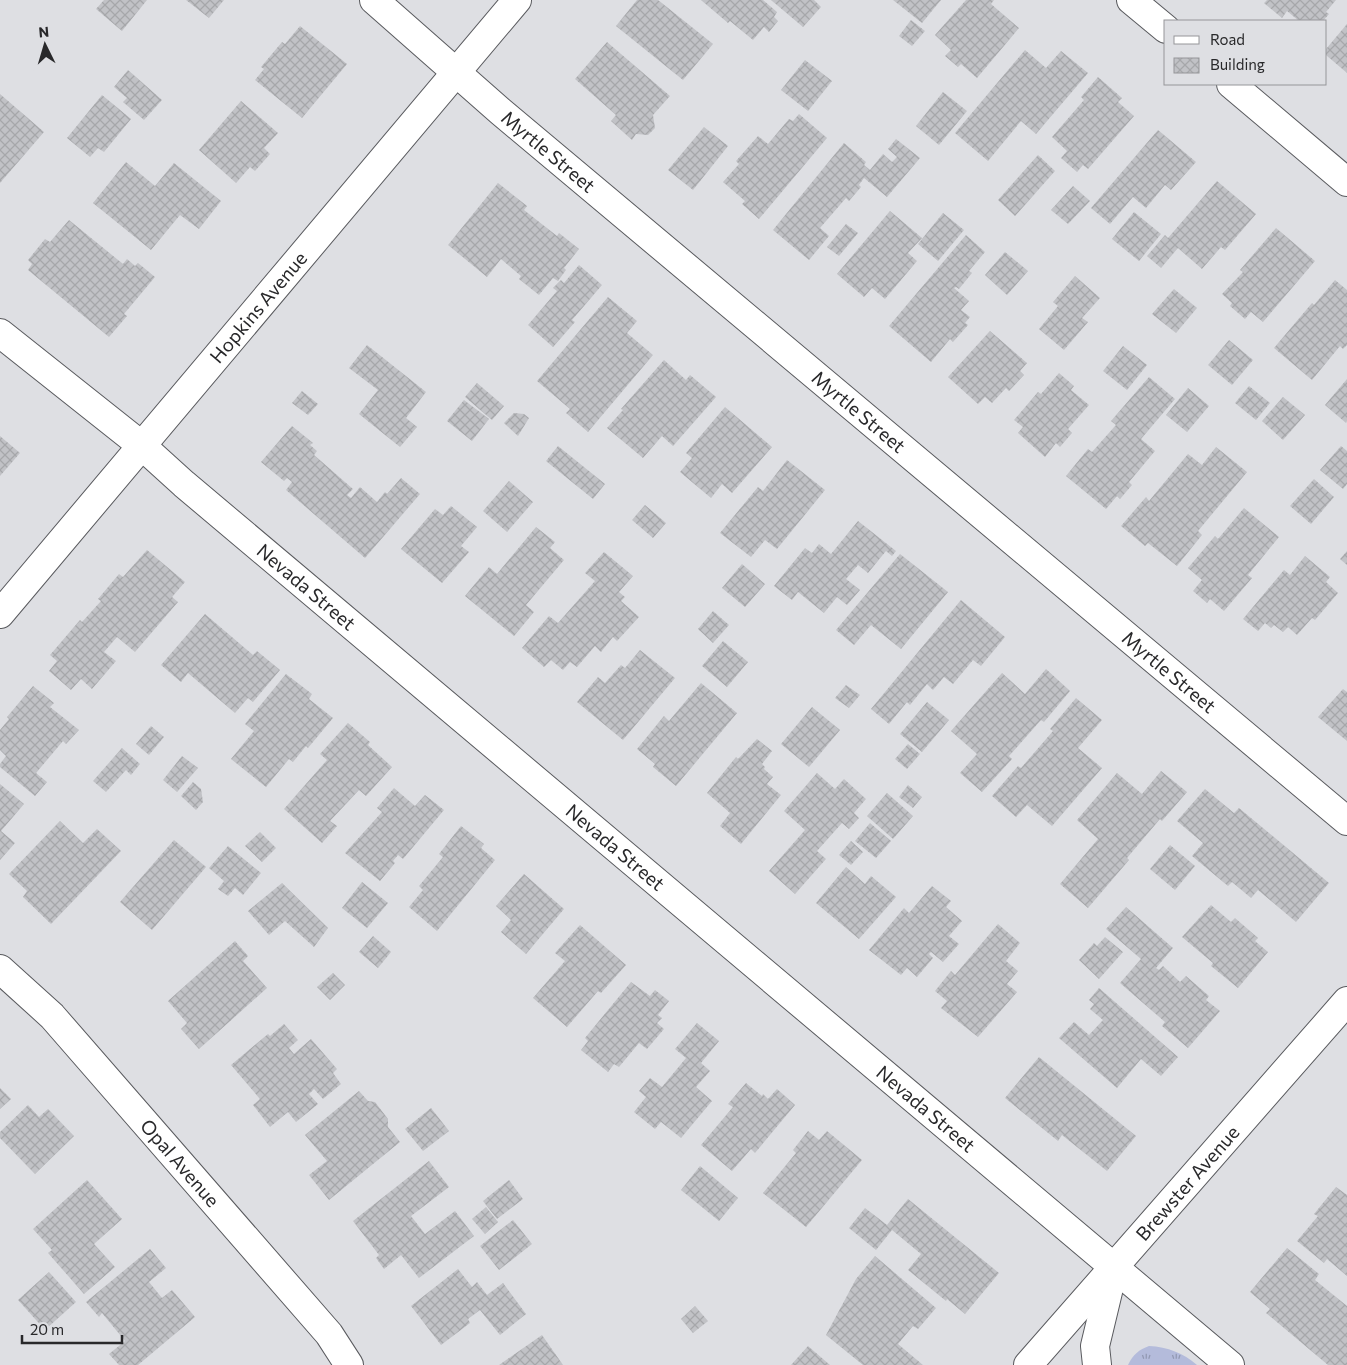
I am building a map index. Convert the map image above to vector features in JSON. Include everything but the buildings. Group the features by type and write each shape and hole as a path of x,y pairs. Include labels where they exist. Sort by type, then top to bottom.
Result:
{"street":[{"name":"Myrtle Street","path":"374,0 500,111 1347,821"},
{"name":"Hopkins Avenue","path":"0,614 517,0"},
{"path":"1131,0 1164,27"},
{"path":"1232,85 1347,182"},
{"name":"Nevada Street","path":"0,333 141,445 184,484 1230,1365"},
{"name":"Opal Avenue","path":"0,969 52,1016 329,1334 349,1365"},
{"name":"Brewster Avenue","path":"1028,1365 1347,1001"},
{"path":"1097,1365 1095,1346 1114,1268"}],"green space":[{"path":"1149,1346 1175,1351 1197,1365 1128,1365 1137,1353"}]}
